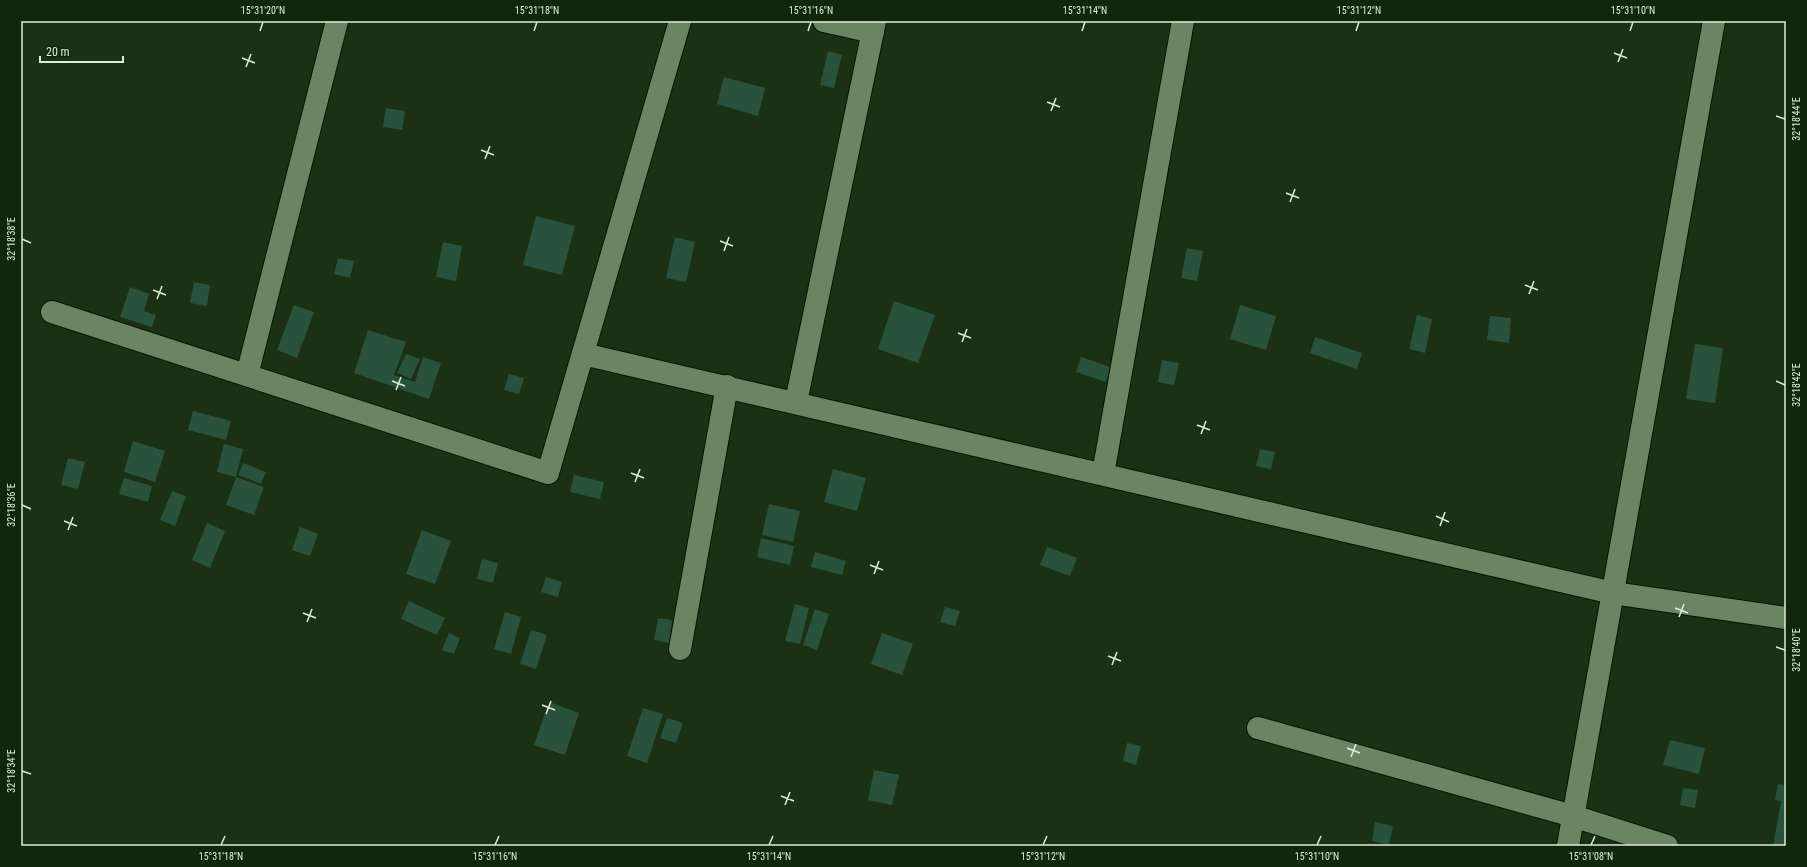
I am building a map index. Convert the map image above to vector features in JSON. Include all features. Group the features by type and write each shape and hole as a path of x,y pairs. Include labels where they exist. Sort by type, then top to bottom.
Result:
{"street":[{"path":"247,375 337,21"},
{"path":"52,312 548,473 680,21"},
{"path":"796,402 874,27 824,21"},
{"path":"1104,474 1183,21"},
{"path":"1568,846 1714,21"},
{"path":"583,354 727,386 1613,592 1786,618"},
{"path":"680,648 727,386"},
{"path":"1258,728 1573,816 1667,846"}],"building":[{"path":"828,51 842,55 834,88 820,85"},
{"path":"724,77 765,88 758,116 717,104"},
{"path":"386,108 405,111 402,130 383,127"},
{"path":"536,216 575,226 562,275 523,265"},
{"path":"675,237 695,242 686,282 666,278"},
{"path":"443,242 462,246 456,281 436,277"},
{"path":"1187,248 1203,251 1197,281 1181,278"},
{"path":"338,258 354,261 350,278 334,274"},
{"path":"194,282 210,285 207,306 190,303"},
{"path":"130,287 149,294 144,311 156,315 152,327 120,317"},
{"path":"894,301 935,315 918,363 878,349"},
{"path":"294,305 314,312 297,358 277,350"},
{"path":"1240,305 1276,316 1266,350 1230,339"},
{"path":"1417,315 1432,319 1425,353 1409,349"},
{"path":"1490,316 1511,318 1509,343 1487,340"},
{"path":"368,330 406,342 394,375 415,382 423,357 441,363 429,399 354,373"},
{"path":"1315,337 1362,353 1357,369 1310,353"},
{"path":"1695,344 1723,348 1715,403 1686,399"},
{"path":"406,354 420,359 411,379 397,373"},
{"path":"1081,357 1110,367 1106,382 1076,372"},
{"path":"1162,360 1179,363 1174,385 1158,382"},
{"path":"509,374 524,378 519,394 504,390"},
{"path":"193,411 231,421 226,440 188,430"},
{"path":"133,441 165,451 155,482 124,472"},
{"path":"224,444 243,449 236,477 217,472"},
{"path":"1260,449 1275,452 1271,469 1256,466"},
{"path":"68,458 85,462 78,489 61,485"},
{"path":"243,463 266,472 261,484 238,475"},
{"path":"833,469 866,478 857,511 824,502"},
{"path":"574,475 604,482 600,499 570,492"},
{"path":"236,477 264,487 254,515 226,505"},
{"path":"124,478 152,486 148,502 119,494"},
{"path":"172,491 186,496 175,526 160,520"},
{"path":"769,504 800,511 793,542 762,535"},
{"path":"207,523 225,531 210,568 192,560"},
{"path":"300,527 318,534 310,556 292,550"},
{"path":"422,530 451,541 435,584 406,574"},
{"path":"761,538 794,546 790,565 757,557"},
{"path":"1047,547 1077,558 1070,576 1040,565"},
{"path":"815,552 846,561 842,575 811,567"},
{"path":"482,559 498,563 493,583 477,579"},
{"path":"546,577 562,582 558,597 541,592"},
{"path":"409,601 445,618 437,635 401,619"},
{"path":"795,604 809,608 800,644 785,641"},
{"path":"945,607 960,611 955,626 940,622"},
{"path":"815,609 829,614 817,650 803,645"},
{"path":"505,612 521,617 511,654 494,649"},
{"path":"658,618 672,620 669,643 654,640"},
{"path":"531,630 547,635 536,669 520,664"},
{"path":"449,633 460,638 454,654 442,650"},
{"path":"882,633 913,644 902,675 871,664"},
{"path":"549,702 579,713 565,755 534,745"},
{"path":"643,708 663,714 647,763 627,756"},
{"path":"667,718 683,723 676,743 660,738"},
{"path":"1670,740 1705,748 1699,774 1663,765"},
{"path":"1127,743 1141,746 1136,765 1123,761"},
{"path":"874,770 899,775 892,805 868,800"},
{"path":"1778,784 1786,785 1786,846 1773,846 1781,801 1775,800"},
{"path":"1683,788 1698,790 1695,808 1680,805"},
{"path":"1375,822 1393,826 1389,845 1372,841"}]}
